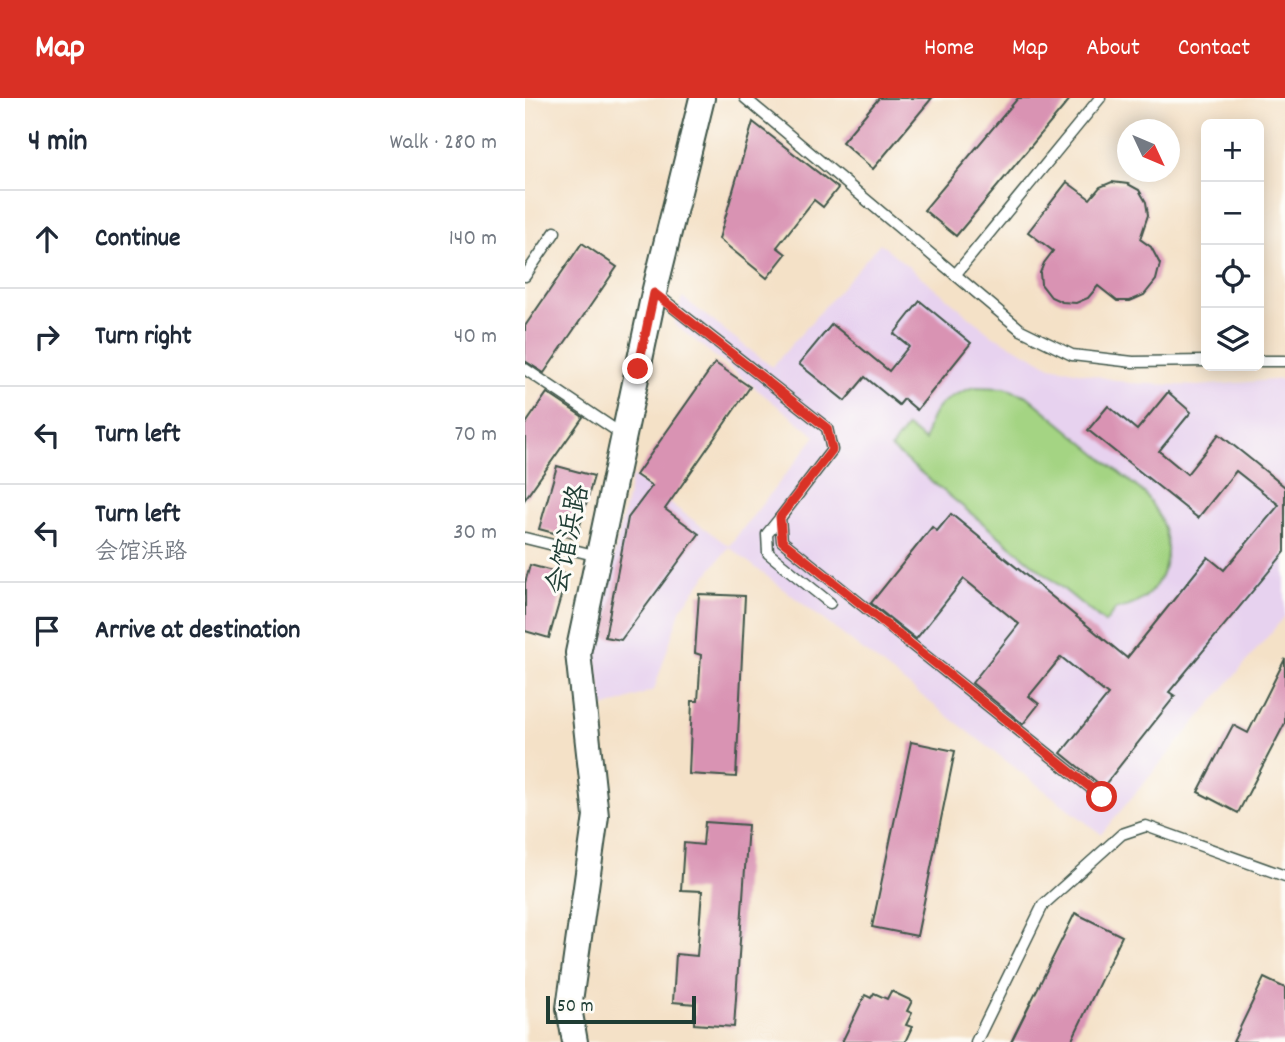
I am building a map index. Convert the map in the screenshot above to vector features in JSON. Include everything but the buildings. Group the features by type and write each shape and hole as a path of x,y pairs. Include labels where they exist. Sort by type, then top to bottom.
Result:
{"street":[{"name":"会馆浜路","path":"575,1042 569,1008 596,816 577,653 654,293 702,98"}],"lane":[{"path":"745,98 1021,330 1072,355 1133,362 1201,361"},
{"path":"955,275 1100,98"},
{"path":"525,276 555,232"},
{"path":"654,293 827,428 832,450 767,534 768,553 830,603"},
{"path":"1264,361 1285,361"},
{"path":"525,369 624,435"},
{"path":"780,517 782,541 1102,797"},
{"path":"525,538 598,556"},
{"path":"976,1042 1043,905 1122,834 1146,826 1285,876"}],"shaded area":[{"path":"880,243 992,335 1051,366 1129,383 1198,386 1285,379 1285,616 1101,834 729,547 681,608 654,690 604,708 594,647 632,476 729,546 816,436 674,324 682,297 772,367"}],"green space":[{"path":"974,387 1005,388 1027,396 1144,493 1163,525 1167,550 1162,574 1149,593 1139,601 1116,609 1105,623 891,448 907,427 925,441 930,420 940,406 954,395"}],"route":[{"path":"638,369 654,293 827,428 832,450 780,517 782,541 1102,797"}]}
